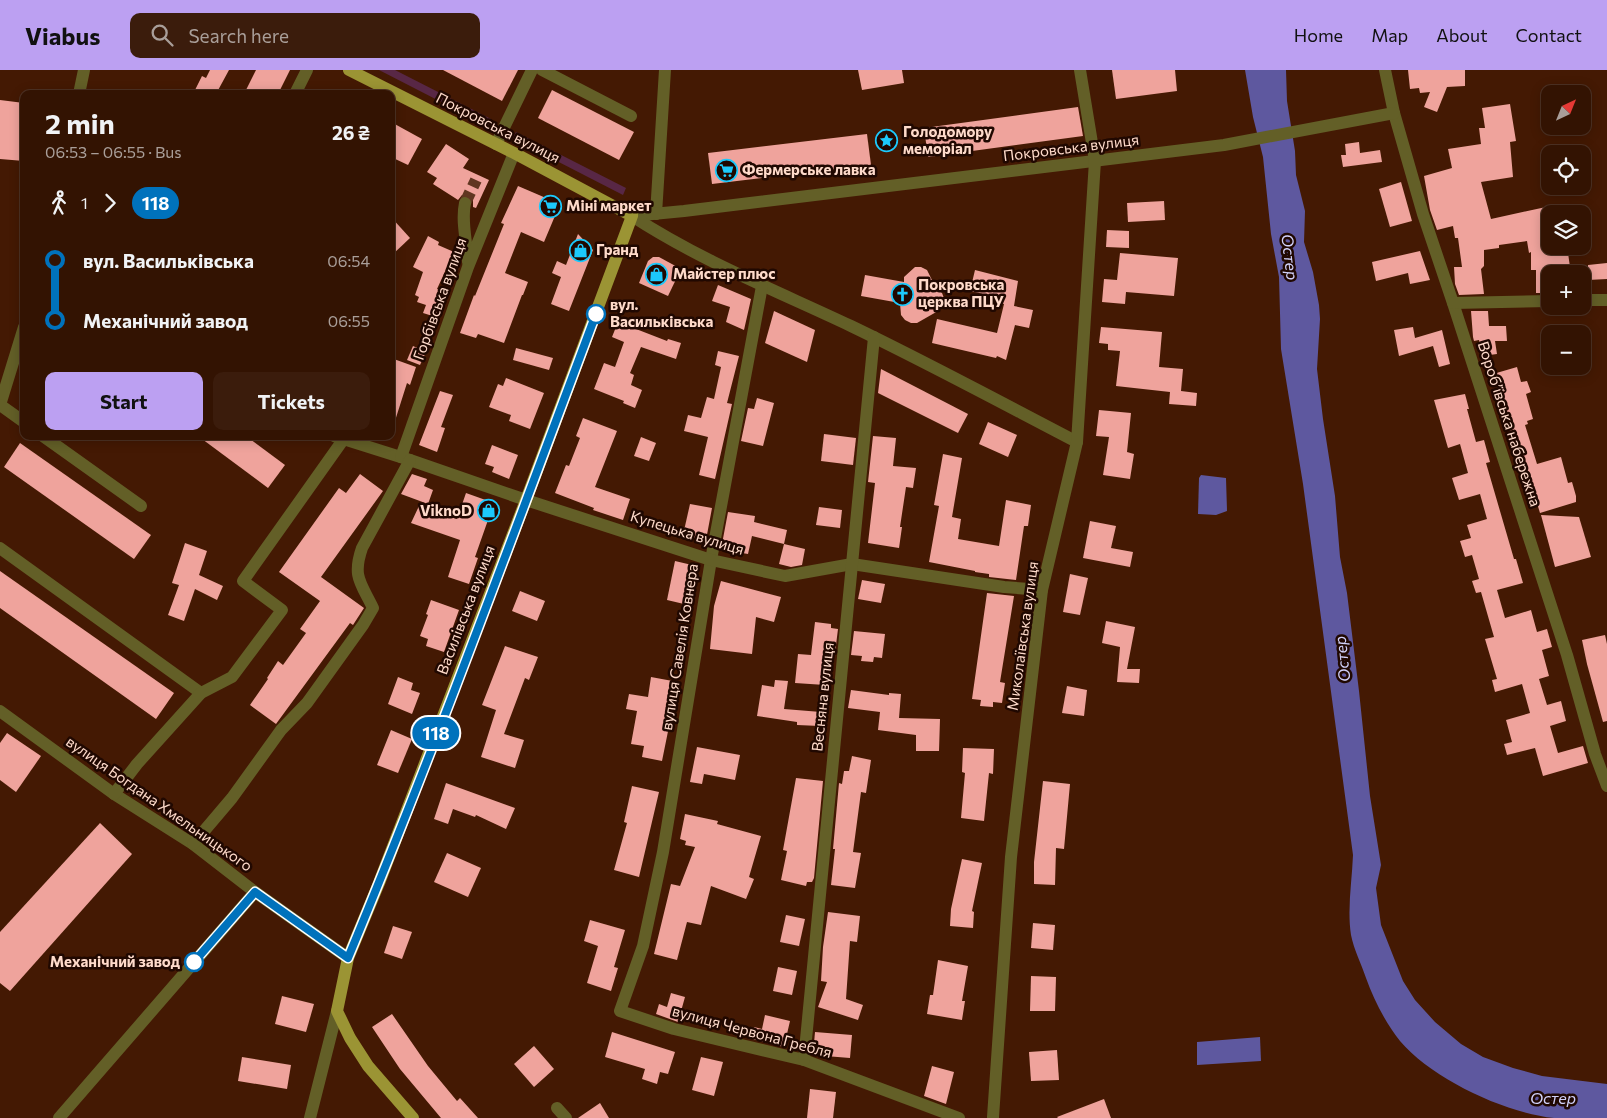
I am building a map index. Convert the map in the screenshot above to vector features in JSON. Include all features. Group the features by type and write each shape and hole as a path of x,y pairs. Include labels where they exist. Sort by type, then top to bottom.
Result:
{"main road":[{"name":"Покровська вулиця","path":"349,70 389,90"},
{"name":"Покровська вулиця","path":"395,93 514,153 632,216"},
{"name":"Василівська вулиця","path":"338,1012 348,958 379,883 526,500 632,216"},
{"path":"338,1012 350,1038 368,1066 413,1118"}],"street":[{"path":"80,90 84,70"},
{"path":"297,90 307,70"},
{"path":"496,144 532,70"},
{"path":"542,70 631,116"},
{"path":"656,214 665,70"},
{"name":"Миколаївська вулиця","path":"992,1118 1011,857 1042,590 1077,442 1095,161 1080,70"},
{"name":"Воробʼївська набережна","path":"1385,70 1394,113 1423,214 1567,655 1595,754 1607,786"},
{"name":"Покровська вулиця","path":"632,216 1224,145 1394,113"},
{"name":"Горбівська вулиця","path":"192,844 232,798 281,730 307,703 373,608 358,578 358,561 362,548 405,458 468,267 514,153"},
{"path":"466,203 463,221 467,243 468,267"},
{"name":"Покровська вулиця","path":"632,216 674,242 762,286 874,337 1077,442"},
{"name":"вулиця Савелія Ковнера","path":"620,1011 643,946 663,852 711,560 762,286"},
{"path":"1591,300 1607,300"},
{"path":"1453,303 1541,301"},
{"name":"Весняна вулиця","path":"804,1060 874,337"},
{"path":"20,340 0,405 20,419"},
{"path":"49,440 141,506"},
{"path":"114,794 137,764 201,693 232,677 282,610 243,581 338,440"},
{"name":"Купецька вулиця","path":"346,440 711,560 785,576 852,564 1004,587 1042,590"},
{"path":"0,548 201,693"},
{"name":"вулиця Богдана Хмельницького","path":"0,711 114,794 192,844 255,892 348,958"},
{"path":"60,1118 255,892"},
{"name":"вулиця Червона Гребля","path":"620,1011 674,1030 804,1060 959,1118"},
{"path":"310,1118 338,1012"}],"shaded area":[{"path":"379,70 395,70 491,119 488,126"},
{"path":"516,132 626,188 623,195 512,138"}],"water":[{"name":"Остер","path":"1245,70 1286,70 1287,101 1295,151 1296,175 1305,211 1304,242 1313,272 1319,305 1317,369 1335,496 1340,557 1347,593 1370,796 1381,865 1376,888 1381,925 1403,981 1415,1000 1435,1022 1461,1044 1483,1057 1513,1068 1542,1076 1607,1084 1607,1118 1554,1118 1535,1115 1492,1101 1450,1081 1414,1055 1389,1026 1380,1011 1354,946 1349,915 1353,855 1303,484 1281,349 1279,277 1271,234 1263,157 1253,117"},
{"path":"1201,475 1226,478 1227,511 1216,515 1198,514 1199,478"},
{"path":"1260,1037 1261,1061 1197,1065 1197,1042"}],"building":[{"path":"210,70 229,70 218,90 195,90 202,76 206,78"},
{"path":"256,70 290,70 280,90 246,90"},
{"path":"443,70 518,70 502,101"},
{"path":"858,70 902,70 904,83 862,90"},
{"path":"1112,70 1175,70 1177,91 1116,99"},
{"path":"1408,70 1465,70 1465,86 1447,87 1437,112 1424,107 1430,92 1420,93 1419,88 1410,89"},
{"path":"552,90 634,132 619,160 538,118"},
{"path":"0,100 20,102 20,161 0,159"},
{"path":"1510,104 1516,141 1510,142 1513,177 1481,182 1491,219 1541,208 1541,255 1568,255 1570,265 1541,265 1541,293 1536,293 1536,270 1531,270 1531,252 1529,253 1527,241 1499,245 1499,248 1484,250 1484,266 1481,269 1484,294 1459,295 1455,284 1454,267 1462,267 1458,238 1455,238 1453,226 1437,230 1430,210 1424,176 1452,168 1448,149 1481,144 1479,128 1485,128 1482,108"},
{"path":"1078,107 1083,136 928,157 924,128"},
{"path":"395,124 422,139 408,165 395,159"},
{"path":"867,134 871,165 712,184 708,153"},
{"path":"1359,142 1360,153 1380,150 1382,162 1343,167 1341,155 1346,155 1345,144"},
{"path":"446,144 469,159 463,168 489,180 476,208 473,207 473,200 470,196 462,195 458,200 433,184 437,178 427,172"},
{"path":"1401,182 1412,221 1390,227 1379,189"},
{"path":"518,186 560,204 544,242 521,232 505,273 528,282 504,343 478,334 476,338 460,333 504,224 501,223"},
{"path":"1164,201 1165,220 1128,222 1127,203"},
{"path":"395,221 410,238 395,252"},
{"path":"1107,230 1129,231 1129,248 1106,247"},
{"path":"578,234 593,250 569,311 551,304 561,277 552,273 557,261 566,265"},
{"path":"428,236 439,242 438,245 454,252 437,289 448,293 439,318 423,313 426,305 417,302 419,297 415,295 423,272 413,267"},
{"path":"1420,251 1430,280 1410,284 1408,273 1376,281 1372,262"},
{"path":"1120,253 1178,258 1174,296 1126,292 1125,304 1102,302 1104,279 1117,280"},
{"path":"653,257 659,257 681,269 668,296 639,283 648,261"},
{"path":"1607,263 1607,279 1591,280 1591,265 1588,265"},
{"name":"Покровська церква ПЦУ","path":"915,267 927,270 933,282 932,287 936,287 944,298 938,311 917,323 905,320 901,315 900,303 861,296 865,275 904,282 904,277"},
{"path":"975,270 1018,281 1014,306 1033,310 1029,328 1015,325 1006,360 997,356 996,358 932,343 937,319 997,333 1004,304 995,302 997,297 970,291"},
{"path":"718,285 751,299 744,330 726,322 730,307 712,301"},
{"path":"774,311 815,330 807,362 765,343"},
{"path":"1471,311 1488,311 1489,326 1506,326 1507,341 1495,341 1497,354 1482,356 1479,340 1474,341 1473,337"},
{"path":"618,322 667,341 668,339 681,343 676,359 641,347 630,373 634,375 631,385 642,390 635,408 623,403 624,401 594,389 604,363 615,367 624,342 612,337"},
{"path":"1101,327 1162,332 1159,367 1183,369 1181,391 1197,393 1196,406 1169,404 1170,392 1116,386 1120,351 1108,350 1108,344 1099,343"},
{"path":"1413,327 1415,338 1442,330 1450,364 1439,367 1433,346 1399,356 1394,330"},
{"path":"413,346 426,352 420,365 407,360"},
{"path":"516,348 553,358 549,370 513,360"},
{"path":"718,351 739,356 727,403 732,404 715,479 699,475 708,437 684,431 688,415 701,418 707,397 714,399 721,367 715,365"},
{"path":"395,359 416,367 410,385 407,383 395,421"},
{"path":"1517,367 1521,382 1527,381 1531,392 1526,394 1533,419 1527,421 1528,424 1525,425 1537,464 1561,457 1568,483 1572,482 1576,496 1576,502 1540,513 1533,490 1526,492 1493,374"},
{"path":"881,369 968,414 958,433 878,393"},
{"path":"506,378 544,393 530,429 509,421 511,415 489,407 498,384 503,386"},
{"path":"440,391 453,395 441,427 445,428 437,452 419,445"},
{"path":"1465,394 1476,442 1484,440 1490,462 1486,463 1514,559 1516,559 1523,583 1497,590 1505,618 1531,610 1537,632 1547,629 1552,647 1542,650 1549,676 1539,679 1547,705 1561,701 1566,721 1550,726 1558,753 1583,746 1588,763 1543,776 1535,748 1507,755 1504,744 1512,742 1506,720 1530,713 1522,684 1495,692 1492,680 1497,679 1485,639 1494,637 1481,592 1476,593 1472,581 1479,579 1472,555 1465,557 1460,541 1471,538 1467,525 1487,519 1480,494 1459,500 1452,478 1468,473 1460,444 1448,448 1434,400"},
{"path":"757,398 774,403 763,446 741,441 748,408 754,409"},
{"path":"1099,410 1131,413 1127,452 1134,454 1130,479 1103,475 1109,437 1096,436"},
{"path":"583,418 617,431 595,487 630,499 623,520 593,510 594,508 555,493 566,465 569,466 580,438 576,436"},
{"path":"988,422 1017,435 1008,457 979,444"},
{"path":"824,434 856,438 853,465 821,461"},
{"path":"873,436 896,438 893,466 916,468 913,488 906,487 899,548 868,543 875,483 868,482"},
{"path":"641,437 656,443 649,461 634,456"},
{"path":"203,440 251,440 285,465 268,488"},
{"path":"20,443 151,535 134,559 4,467"},
{"path":"492,445 518,455 509,479 492,472 494,467 485,464"},
{"path":"943,454 962,458 952,517 961,519 958,539 999,546 1006,500 1031,505 1028,526 1024,526 1016,580 989,577 989,574 929,562 939,506 934,505"},
{"path":"360,474 383,491 321,577 364,608 353,625 350,623 276,724 250,705 278,661 283,665 306,633 300,629 320,601 279,572 339,488 346,493"},
{"path":"412,474 427,479 424,486 433,490 428,504 401,494"},
{"path":"466,493 494,503 475,557 478,558 469,584 448,577 460,540 411,523 419,506 457,519"},
{"path":"690,504 712,508 706,540 683,535"},
{"path":"819,507 842,510 840,528 816,525"},
{"path":"728,512 755,516 754,522 787,530 784,544 752,536 748,554 725,550 726,544 722,544"},
{"path":"1541,515 1579,517 1591,557 1555,567"},
{"path":"1090,521 1116,526 1111,548 1133,552 1130,567 1083,558"},
{"path":"185,543 207,551 199,575 223,586 217,600 195,589 184,621 168,615 179,585 172,583"},
{"path":"784,544 805,549 802,565 791,567 779,564"},
{"path":"675,561 692,565 684,604 667,600"},
{"path":"0,571 174,693 156,719 0,608"},
{"path":"1070,574 1088,578 1080,615 1063,612"},
{"path":"862,580 885,584 881,603 858,599"},
{"path":"721,581 781,597 774,622 756,617 752,654 710,649 714,606"},
{"path":"520,591 545,601 537,621 512,611"},
{"path":"987,593 1014,596 1000,682 1005,683 1002,703 993,702 993,707 980,706 981,700 972,699"},
{"path":"431,600 459,610 444,652 426,646 428,639 420,636 428,615 426,614"},
{"path":"1106,621 1135,627 1127,669 1140,669 1139,683 1117,682 1120,647 1102,643"},
{"path":"815,622 831,624 831,628 838,629 835,653 828,652 825,685 795,683 798,654 811,655"},
{"path":"854,631 885,634 882,658 874,657 873,662 861,661 862,656 851,655"},
{"path":"1605,635 1607,644 1607,721 1603,722 1582,640"},
{"path":"505,646 538,657 529,680 525,678 504,734 524,740 515,768 481,757 496,710 482,705"},
{"path":"398,677 413,683 411,690 420,693 412,714 388,704"},
{"path":"651,677 678,682 662,761 642,757 644,746 631,744 637,711 626,709 629,694 648,697"},
{"path":"775,680 788,681 784,709 821,712 820,726 797,725 797,722 757,716 762,685 774,687"},
{"path":"1067,686 1087,690 1084,716 1062,713"},
{"path":"851,690 889,695 889,693 901,694 899,718 940,719 939,751 916,751 916,735 878,730 880,712 848,708"},
{"path":"391,730 412,739 398,773 377,765"},
{"path":"7,733 41,756 16,792 0,780 0,743"},
{"path":"697,747 740,755 735,780 704,774 702,784 690,782"},
{"path":"963,748 994,749 993,774 989,773 984,821 961,818 965,773 962,772"},
{"path":"852,756 871,760 866,793 861,792 853,852 861,853 855,888 831,885 839,783 842,784 844,771 849,771"},
{"path":"796,778 823,781 814,878 812,882 807,882 806,886 781,880 787,851 783,850"},
{"path":"1043,781 1070,784 1064,849 1056,848 1055,885 1034,884 1034,862"},
{"path":"446,783 515,808 506,829 476,815 475,817 453,809 448,824 434,819"},
{"path":"632,786 659,792 639,877 614,870 627,823 624,822"},
{"path":"685,814 718,821 717,824 761,836 749,877 754,879 746,899 711,886 701,925 687,922 677,960 654,954 671,884 680,886 695,847 685,845 686,841 680,839"},
{"path":"100,823 132,854 10,991 0,983 0,932"},
{"path":"447,853 481,868 468,897 434,882"},
{"path":"962,859 982,863 972,911 974,912 973,928 950,926 951,909"},
{"path":"828,912 860,916 857,942 850,941 846,999 863,1005 858,1020 818,1007 827,982 821,981"},
{"path":"786,915 805,919 799,946 780,942"},
{"path":"590,920 625,930 614,967 618,968 611,991 587,983 598,946 584,941"},
{"path":"1033,923 1055,925 1053,950 1031,948"},
{"path":"393,926 412,932 402,959 384,953"},
{"path":"938,960 968,966 962,1001 965,1001 962,1020 927,1014 930,995 933,995"},
{"path":"778,967 797,971 792,995 773,991"},
{"path":"1031,976 1056,977 1055,1011 1030,1011"},
{"path":"671,993 685,997 678,1022 656,1014 659,1004 667,1007"},
{"path":"282,996 314,1004 306,1032 275,1024"},
{"path":"392,1014 428,1066 457,1101 460,1098 478,1118 441,1118 400,1069 372,1027"},
{"path":"765,1015 790,1021 784,1047 752,1039 754,1027 762,1029"},
{"path":"612,1032 675,1052 668,1074 660,1072 657,1084 642,1079 645,1069 605,1057"},
{"path":"815,1032 852,1035 850,1058 813,1055"},
{"path":"534,1046 554,1069 534,1087 514,1064"},
{"path":"1057,1050 1059,1080 1031,1081 1029,1052"},
{"path":"242,1057 291,1065 287,1089 238,1081"},
{"path":"701,1057 723,1062 714,1096 692,1090"},
{"path":"932,1066 954,1072 946,1104 924,1096"},
{"path":"810,1089 836,1092 833,1118 807,1118"},
{"path":"1104,1099 1111,1118 1057,1117"},
{"path":"600,1103 609,1118 578,1118"}],"tunnel":[{"path":"465,203 476,180"}],"bus line":[{"name":"118","path":"194,962 255,892 348,958 379,883 520,518 596,314"}],"place":[{"name":"Голодомору меморіал","path":"887,141"},
{"name":"Фермерське лавка","path":"726,170"},
{"name":"Міні маркет","path":"550,206"},
{"name":"Гранд","path":"580,250"},
{"name":"Майстер плюс","path":"657,274"},
{"name":"Покровська церква ПЦУ","path":"902,294"},
{"name":"вул. Васильківська","path":"596,314"},
{"name":"ViknoD","path":"488,511"},
{"name":"Механічний завод","path":"194,962"}]}
